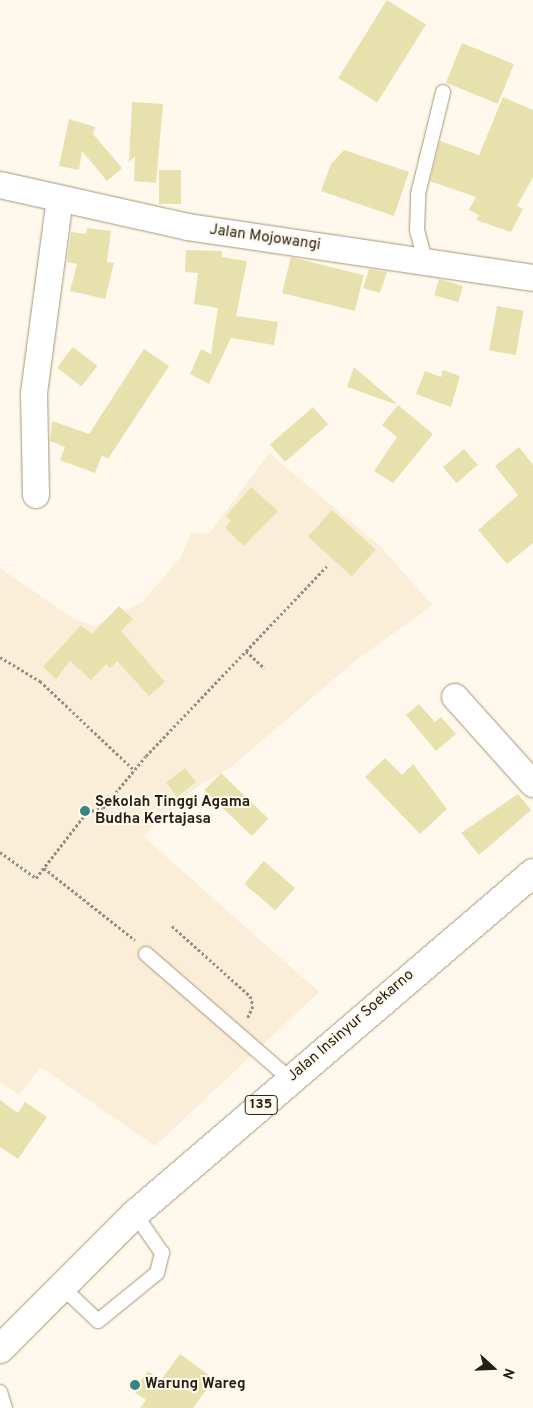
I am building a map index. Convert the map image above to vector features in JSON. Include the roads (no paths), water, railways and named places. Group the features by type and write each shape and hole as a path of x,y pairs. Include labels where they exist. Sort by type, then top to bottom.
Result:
{"main road":[{"name":"Jalan Insinyur Soekarno","path":"0,1349 60,1285 136,1214 290,1079 533,873"}],"street":[{"name":"Jalan Mojowangi","path":"0,184 188,227 425,260 533,278"},
{"path":"36,495 34,393 60,198"},
{"path":"455,697 533,784"}],"lane":[{"path":"425,260 417,231 418,194 443,92"},
{"path":"146,954 290,1079"},
{"path":"60,1285 98,1321 157,1273 162,1252 136,1214"},
{"path":"0,1392 5,1408"}],"place":[{"name":"Sekolah Tinggi Agama Budha Kertajasa","path":"85,811"},
{"name":"Warung Wareg","path":"135,1385"}]}
